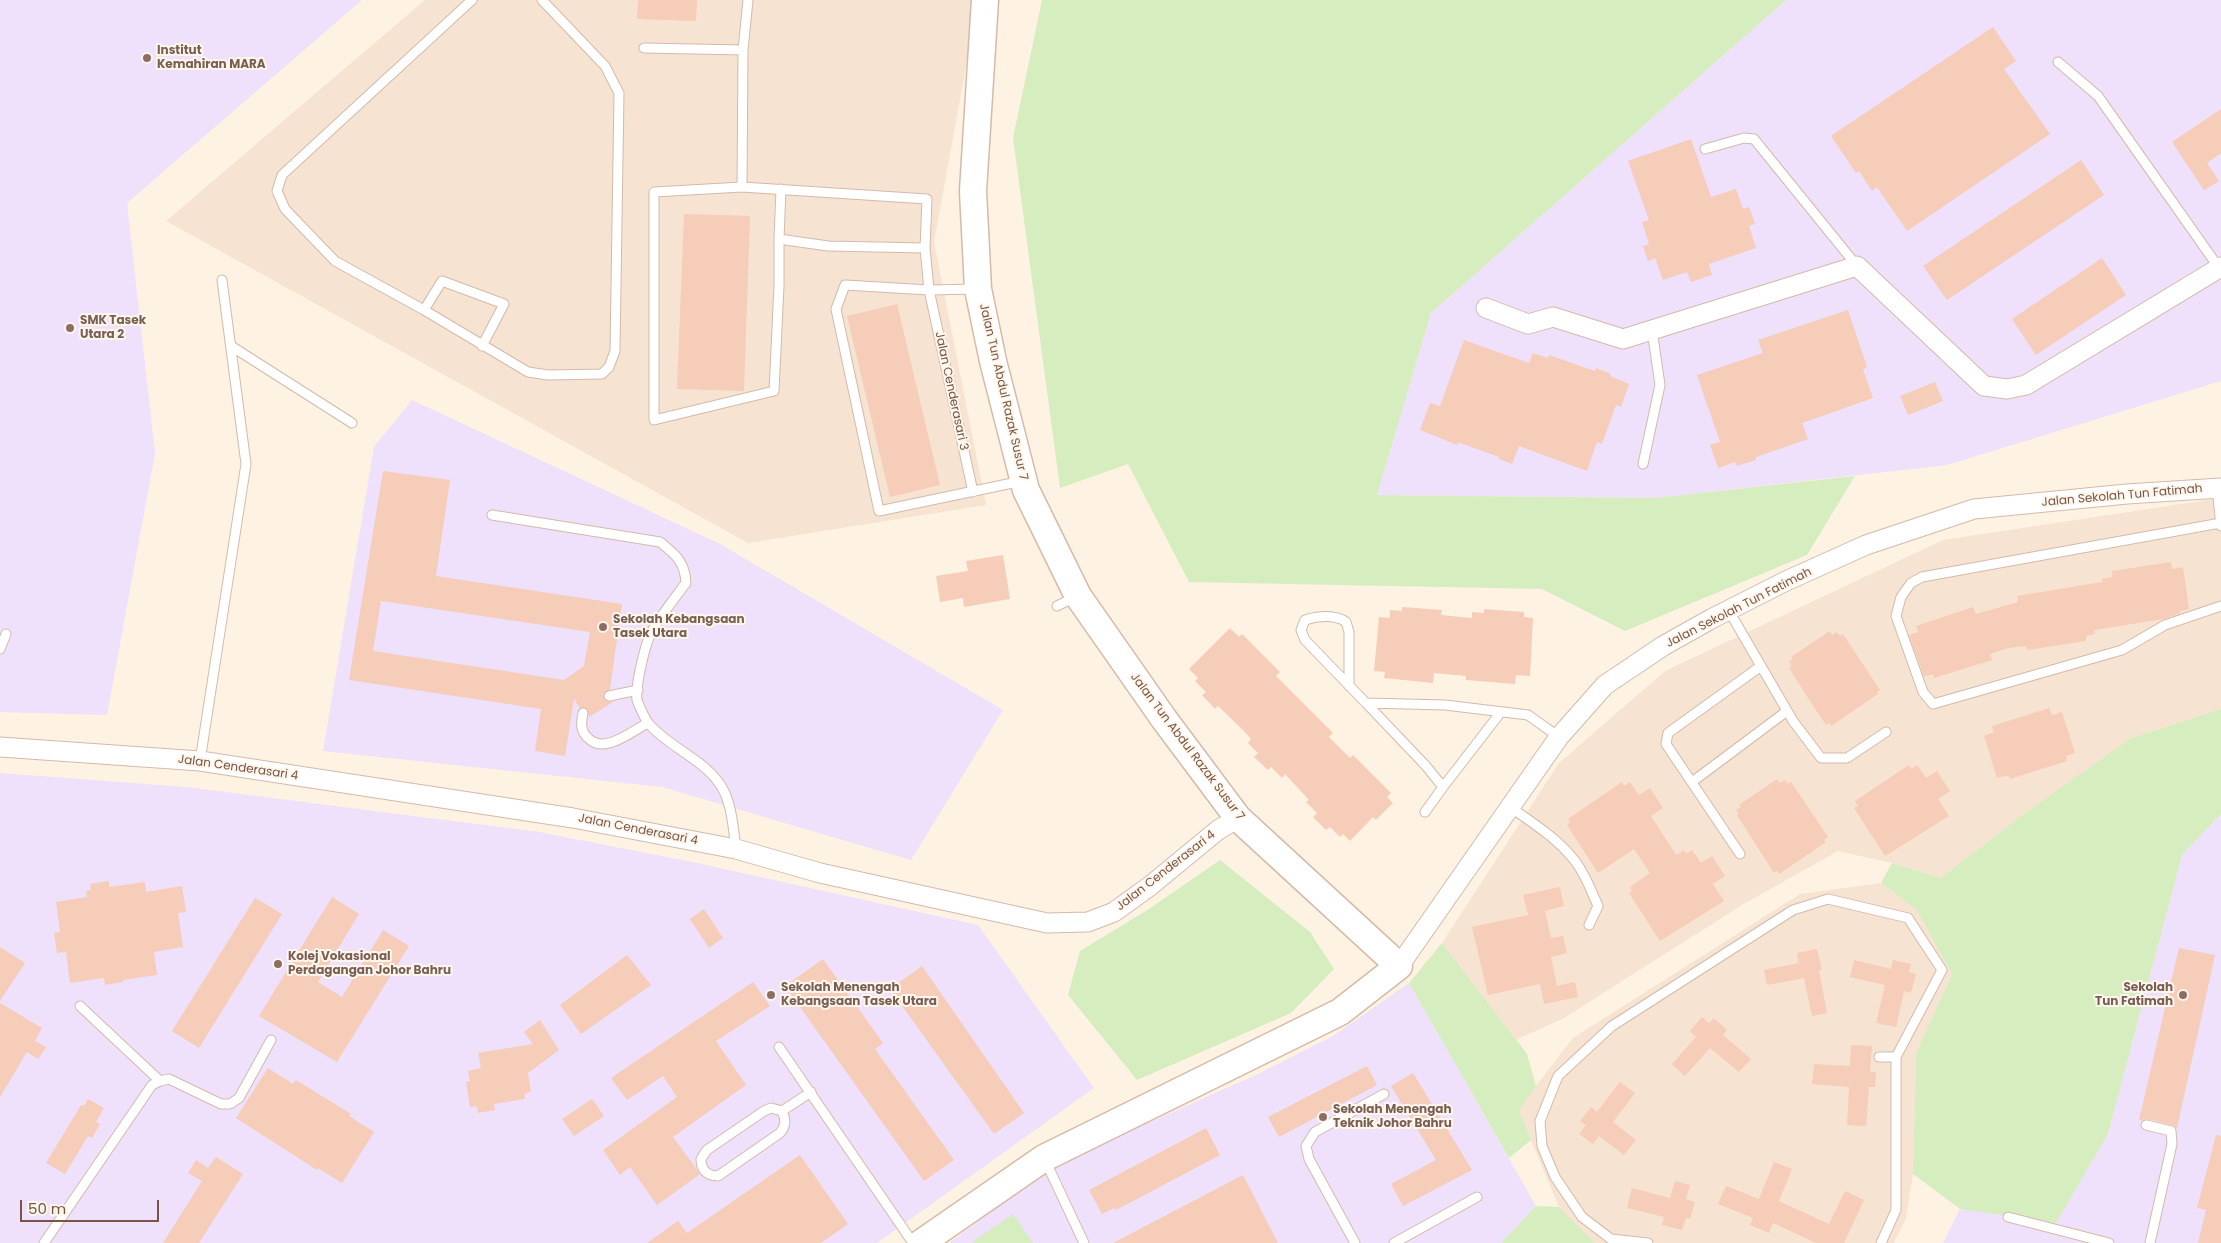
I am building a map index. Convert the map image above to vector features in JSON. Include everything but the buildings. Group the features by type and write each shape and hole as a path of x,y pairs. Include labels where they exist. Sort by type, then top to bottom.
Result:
{"street":[{"name":"Jalan Tun Abdul Razak Susur 7","path":"982,2 973,191 978,289 993,361 1028,493 1067,601 1164,719 1238,818 1399,966"},
{"path":"1486,308 1528,324 1553,316 1623,339 1857,266 1984,386 2007,389 2026,386 2220,268"},
{"name":"Jalan Sekolah Tun Fatimah","path":"1399,966 1559,737 1605,685 1663,646 1786,582 1866,545 1974,509 2127,494 2219,488"},
{"name":"Jalan Cenderasari 4","path":"0,747 200,761 573,818 736,849 820,873 1047,923 1088,922 1114,912 1150,886 1218,830 1238,818"},
{"path":"921,1243 1044,1158 1340,1012 1399,966"}],"lane":[{"path":"472,0 282,175 277,191 285,209 335,261 424,310 528,372 548,375 602,374 610,367 615,351 619,93 605,66 542,0"},
{"path":"742,187 743,50 748,0"},
{"path":"644,48 743,50"},
{"path":"2058,62 2098,96 2220,268"},
{"path":"1706,149 1744,138 1754,139 1857,266"},
{"path":"742,187 780,189 780,286 774,391 654,420 654,192 742,187"},
{"name":"Jalan Cenderasari 3","path":"780,189 927,198 925,248 929,290 973,492"},
{"path":"779,239 828,246 925,248"},
{"path":"200,761 246,464 222,280"},
{"path":"424,310 442,281 504,304 482,346"},
{"path":"978,289 929,290 845,285 836,310 879,511 973,492 1028,493"},
{"path":"1643,464 1660,386 1652,330"},
{"path":"231,346 352,423"},
{"path":"2219,488 2221,525 1922,577 1911,583 1901,597 1896,616 1923,692 1933,704 2122,650 2165,625 2221,606"},
{"path":"492,515 660,542 675,554 686,569 686,583 668,606 650,635 640,673 637,699 648,723 707,770 720,784 730,810 736,849"},
{"path":"1730,611 1787,711 1812,749 1821,758 1847,758 1886,732"},
{"path":"1349,686 1349,632 1346,622 1336,618 1316,617 1305,620 1301,630 1305,640 1349,686 1366,703 1426,766 1443,787"},
{"path":"0,649 6,634"},
{"path":"1740,854 1666,744 1668,733 1761,666"},
{"path":"609,696 638,690"},
{"path":"1366,703 1445,705 1528,715 1559,737"},
{"path":"1692,782 1787,711"},
{"path":"1425,812 1501,712"},
{"path":"584,713 581,724 586,737 594,743 602,745 610,743 648,723"},
{"path":"1510,807 1551,837 1575,861 1585,876 1598,906 1589,925"},
{"path":"1648,1243 1611,1239 1582,1217 1555,1177 1542,1146 1540,1121 1558,1076 1612,1026 1794,910 1828,900 1908,918 1942,970 1896,1058 1896,1210 1881,1243"},
{"path":"80,1006 160,1081"},
{"path":"44,1243 152,1086 160,1081 169,1079 220,1104 230,1104 239,1098 271,1040"},
{"path":"779,1047 913,1243"},
{"path":"1879,1057 1896,1058"},
{"path":"782,1111 786,1123 780,1133 723,1174 712,1176 703,1170 701,1159 707,1150 767,1109 782,1111 811,1092"},
{"path":"1355,1243 1309,1159 1306,1146 1315,1132 1384,1094"},
{"path":"2146,1125 2171,1131 2172,1144 2150,1243"},
{"path":"1044,1158 1084,1243"},
{"path":"1394,1243 1477,1197"},
{"path":"2008,1217 2109,1243"}],"shaded area":[{"name":"SMK Tasek Utara 2","path":"0,0 362,0 127,203 155,453 107,715 0,712"},
{"path":"425,0 978,0 934,242 986,505 748,543 166,221"},
{"path":"1786,0 2221,0 2221,381 1947,465 1655,498 1377,495 1431,313"},
{"name":"Sekolah Kebangsaan Tasek Utara","path":"412,400 720,544 1003,710 911,860 662,787 323,751 374,447"},
{"path":"2221,498 2221,709 2131,738 2025,813 1941,878 1892,863 1838,851 1742,905 1564,1018 1516,1040 1442,943 1559,763 1665,671 1943,540"},
{"path":"0,773 186,787 539,832 692,862 978,925 1094,1088 877,1243 0,1243"},
{"name":"Sekolah Tun Fatimah","path":"2221,814 2221,1243 1943,1243 1960,1209 2056,1222 2108,1134 2182,855"},
{"path":"1881,883 1916,909 1952,974 1916,1053 1913,1174 1906,1218 1894,1243 1595,1243 1559,1207 1518,1109 1573,1038 1800,894"},
{"name":"Sekolah Menengah Teknik Johor Bahru","path":"1409,983 1536,1206 1501,1243 949,1243 1059,1162 1256,1075 1333,1036"}],"green space":[{"path":"1042,0 1786,0 1431,313 1377,495 1655,498 1855,476 1807,555 1625,631 1542,589 1189,582 1128,464 1060,488 1013,138"},
{"path":"2221,709 2221,814 2182,855 2108,1134 2056,1223 1960,1209 1913,1174 1916,1053 1952,974 1916,909 1881,883 1892,863 1941,878 2025,813 2131,738"},
{"path":"1220,860 1310,932 1334,969 1291,1013 1137,1080 1068,995 1080,951 1149,909"},
{"path":"1442,943 1527,1054 1536,1086 1519,1110 1531,1140 1509,1158 1409,983"},
{"path":"1536,1206 1559,1207 1595,1243 1501,1243"},
{"path":"1013,1214 1033,1243 971,1243"}],"place":[{"name":"Institut Kemahiran MARA","path":"147,58"},
{"name":"SMK Tasek Utara 2","path":"70,328"},
{"name":"Sekolah Kebangsaan Tasek Utara","path":"603,627"},
{"name":"Kolej Vokasional Perdagangan Johor Bahru","path":"278,964"},
{"name":"Sekolah Menengah Kebangsaan Tasek Utara","path":"771,995"},
{"name":"Sekolah Tun Fatimah","path":"2183,995"},
{"name":"Sekolah Menengah Teknik Johor Bahru","path":"1323,1117"}]}
